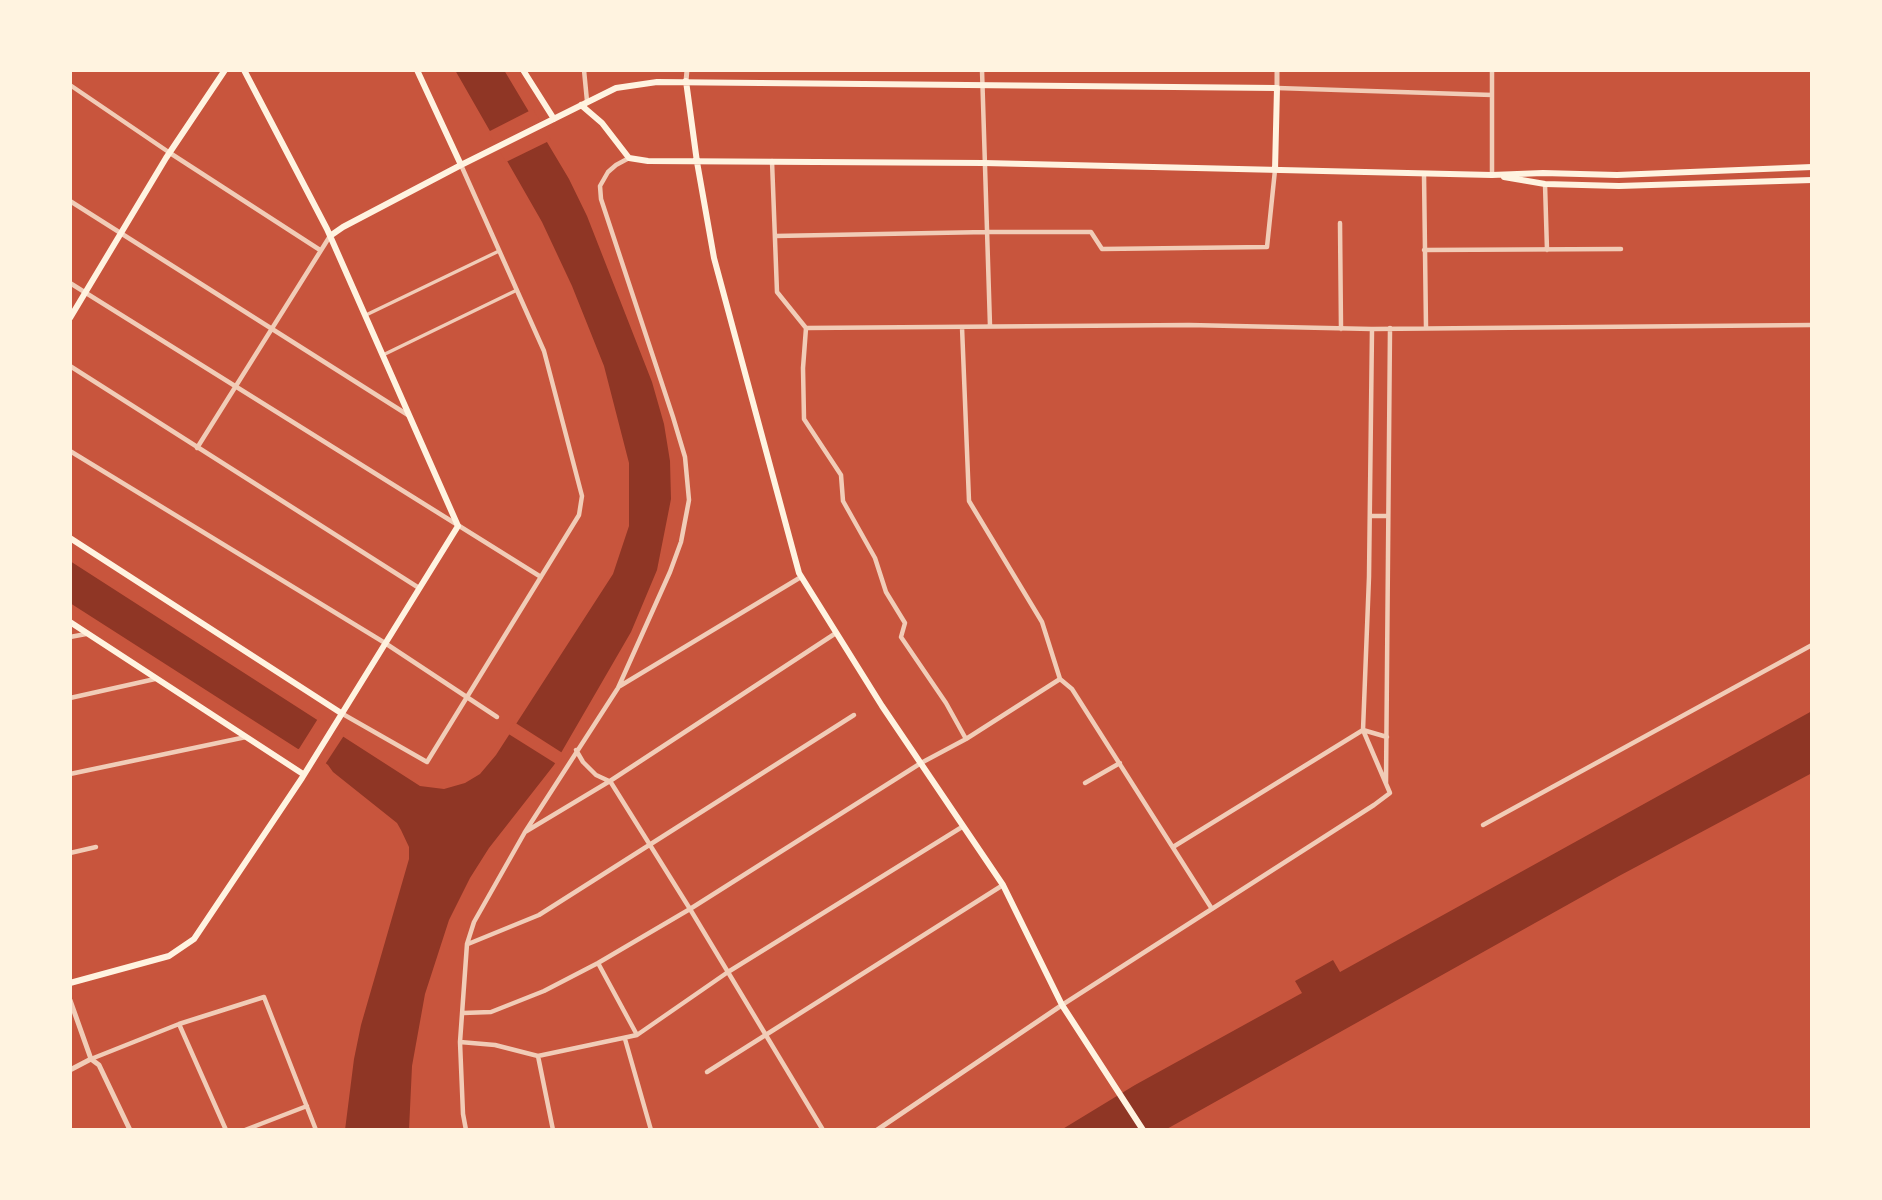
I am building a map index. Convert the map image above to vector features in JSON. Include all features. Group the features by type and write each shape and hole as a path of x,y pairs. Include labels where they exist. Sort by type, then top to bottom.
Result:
{"main road":[{"path":"70,318 170,153 225,70"},
{"path":"70,983 169,956 194,939 303,774 458,526 330,236 244,70"},
{"path":"417,70 461,165"},
{"path":"523,70 554,119"},
{"path":"330,236 461,165 620,86 686,81 1277,88 1275,170"},
{"path":"686,81 696,162 714,258 802,577 836,634 1003,885 1062,1005 1143,1130"},
{"path":"584,103 629,158 696,162 772,160 984,163 1492,175 1617,175 1812,167"},
{"path":"1492,175 1545,184 1619,186 1812,180"},
{"path":"70,538 341,713"},
{"path":"70,622 303,774"}],"street":[{"path":"584,70 584,103"},
{"path":"686,81 687,70"},
{"path":"982,70 990,326"},
{"path":"1277,70 1277,88 1492,95"},
{"path":"1492,70 1492,175"},
{"path":"70,85 320,250"},
{"path":"466,1130 460,1042 467,944 474,922 524,832 618,688 670,572 681,542 689,500 685,457 601,200 600,186 608,172 629,158"},
{"path":"772,160 777,292 806,328 803,368 804,419 841,475 843,500 874,558 886,592 905,623 901,637 946,703 966,739"},
{"path":"341,713 427,762 579,515 582,496 544,351 461,165"},
{"path":"775,236 1091,232 1102,249 1268,247 1275,170"},
{"path":"1424,174 1426,327"},
{"path":"1545,184 1547,250"},
{"path":"70,201 412,417"},
{"path":"1340,223 1341,329"},
{"path":"197,447 330,236"},
{"path":"1424,250 1621,249"},
{"path":"366,315 499,251"},
{"path":"70,283 541,577"},
{"path":"383,355 517,290"},
{"path":"806,328 1189,325 1341,329 1812,325"},
{"path":"962,327 969,501 1042,622 1060,678 1072,688 1212,909"},
{"path":"877,1130 1062,1005 1390,793 1363,730 1370,516 1372,328"},
{"path":"1386,784 1390,328"},
{"path":"70,366 419,588"},
{"path":"70,451 385,643 497,717"},
{"path":"1370,516 1388,516"},
{"path":"618,688 802,577"},
{"path":"70,636 87,634"},
{"path":"524,832 610,781 836,634"},
{"path":"1483,825 1812,645"},
{"path":"463,1013 491,1012 544,991 598,963 690,909 921,763 966,739 1060,678"},
{"path":"70,698 156,679"},
{"path":"467,944 539,915 855,715"},
{"path":"1173,847 1363,730 1387,737"},
{"path":"70,774 246,737"},
{"path":"576,750 596,775 610,781 823,1130"},
{"path":"1085,783 1119,763"},
{"path":"460,1042 495,1045 538,1056 637,1035 728,972 962,827"},
{"path":"70,853 96,848"},
{"path":"707,1072 1003,885"},
{"path":"598,963 637,1035"},
{"path":"70,1070 179,1024 264,997 316,1130"},
{"path":"70,1000 91,1059 99,1065 130,1130"},
{"path":"179,1024 226,1130"},
{"path":"625,1039 651,1130"},
{"path":"538,1056 553,1130"},
{"path":"244,1130 307,1106"}],"shaded area":[{"path":"455,70 504,70 569,179 587,216 652,382 664,424 670,461 671,499 657,570 631,632 554,765 489,848 449,920 425,994 412,1066 409,1130 345,1130 361,1025 409,859 409,847 401,830 397,823 307,748 298,749 70,603 70,561 420,786 444,789 465,783 480,774 496,755 613,574 629,526 629,463 604,366 572,286 542,222"},
{"path":"1812,711 1812,773 1619,876 1165,1130 1061,1130 1135,1085 1302,993 1295,981 1333,960 1340,972"}],"pier":[{"path":"533,109 551,140 506,162 488,132"},
{"path":"319,717 345,734 324,766 306,752 297,752"},
{"path":"514,722 564,754 558,765 507,733"}]}
